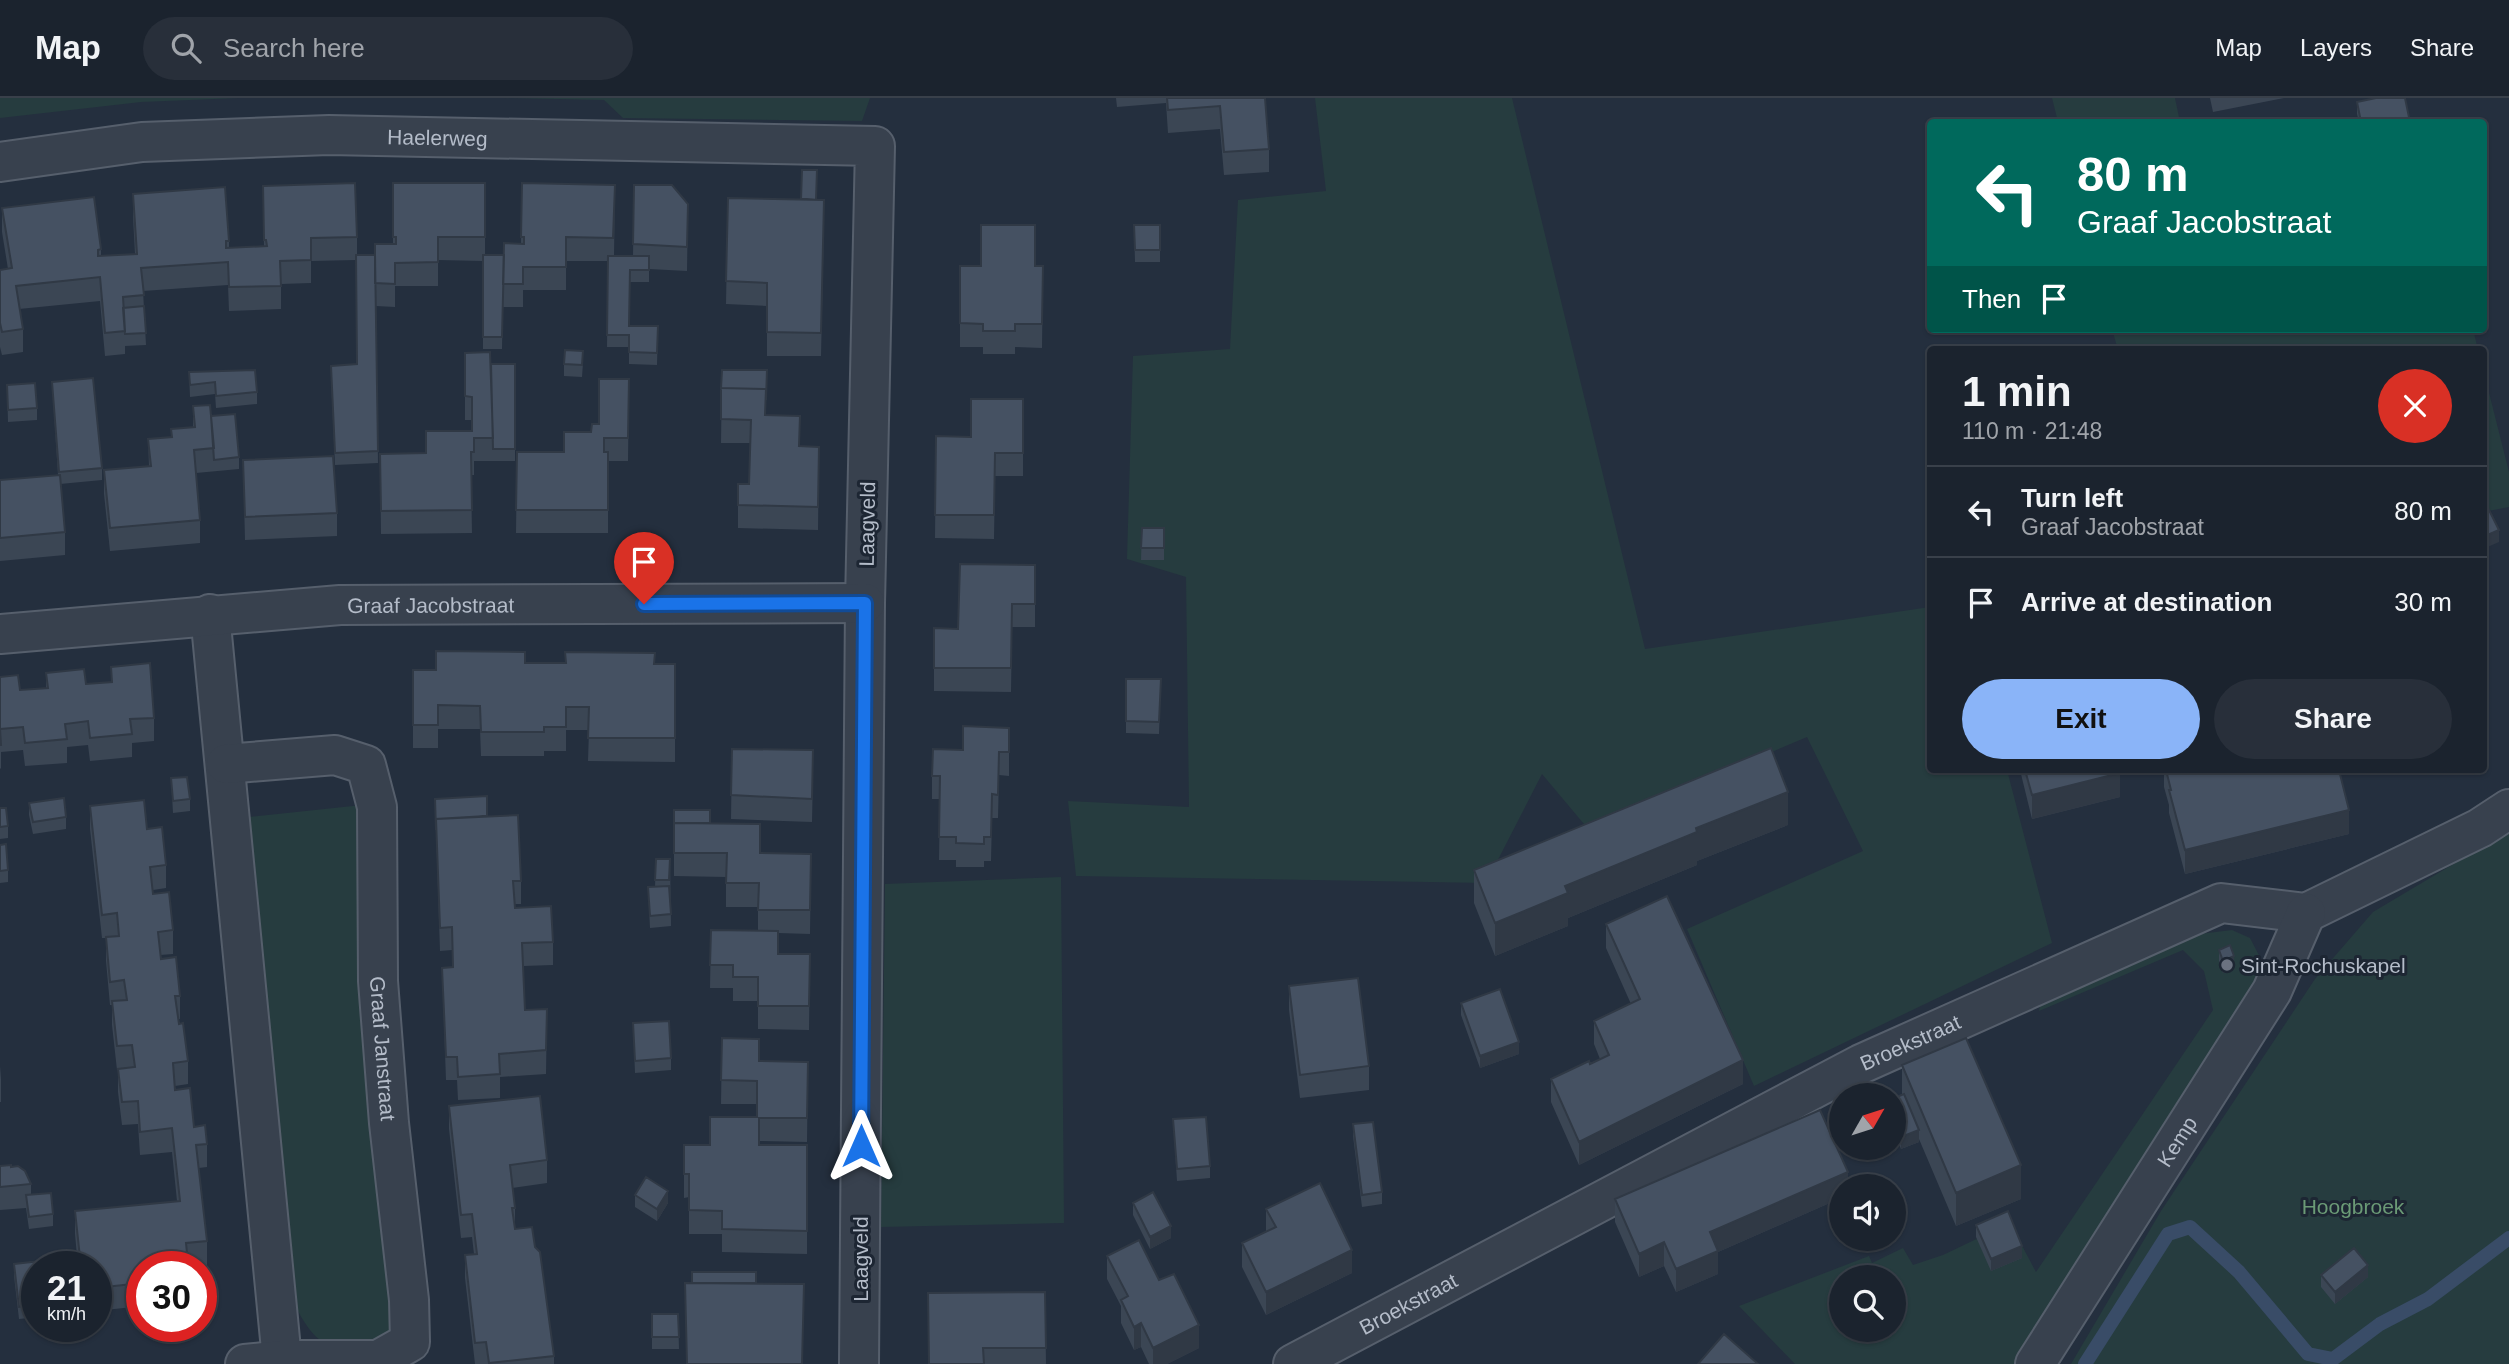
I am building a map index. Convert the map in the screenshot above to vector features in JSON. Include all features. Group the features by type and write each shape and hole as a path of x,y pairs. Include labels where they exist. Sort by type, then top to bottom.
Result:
{"street":[{"name":"Haelerweg","path":"0,162 142,142 329,135 875,146"},
{"name":"Laagveld","path":"859,1364 865,603 875,146"},
{"name":"Graaf Jacobstraat","path":"0,634 340,605 865,603"},
{"name":"Graaf Janstraat","path":"210,614 226,764 264,1362 378,1360 410,1342 409,1300 389,1123 378,981 377,807 366,765 335,755 226,764"},
{"path":"2306,913 2480,828 2509,809"},
{"name":"Broekstraat","path":"1293,1364 1861,1064 2208,908 2221,903 2306,913"},
{"name":"Kemp","path":"2035,1364 2272,991 2306,913"}],"green space":[{"path":"0,98 239,98 141,102 0,118"},
{"path":"503,98 870,98 862,121 623,118 604,100"},
{"path":"1315,98 1512,98 1645,649 1927,607 1927,773 2008,773 2052,943 1754,1086 1687,929 1863,851 1807,737 1589,830 1542,774 1486,883 1076,876 1068,801 1189,807 1186,577 1127,559 1133,356 1230,349 1238,200 1326,191"},
{"path":"2052,98 2175,98 2179,119 2057,119"},
{"path":"2113,333 2474,333 2477,346 2117,346"},
{"path":"2487,385 2509,472 2509,507 2487,511"},
{"path":"362,805 358,936 369,1075 397,1324 384,1343 344,1348 324,1343 315,1336 298,1311 249,817"},
{"name":"Hoogbroek","path":"2509,831 2509,1364 2071,1364 2161,1211 2315,979 2373,912"},
{"path":"1061,877 1064,1223 881,1227 885,884"},
{"path":"2232,930 2250,938 2265,967 2016,1364 1795,1364 1739,1306 1829,1271 1829,1342 1906,1342 1906,1265 1846,1265 1869,1256 1872,1263 1897,1251 1905,1251 1913,1265 1943,1255 2010,1223 2036,1272 2213,1010 2204,971 2183,950 2039,1011 2042,996 2175,937"}],"building":[{"path":"1167,98 1265,98 1269,149 1224,152 1220,106 1168,110"},
{"path":"2376,98 2405,98 2409,119 2360,119 2357,102"},
{"path":"802,170 817,170 816,200 801,199"},
{"path":"355,183 357,237 311,238 311,260 280,261 281,286 229,287 228,262 141,268 144,295 123,297 125,331 105,333 100,277 16,286 23,329 2,332 0,270 12,268 2,208 94,197 101,249 98,250 98,256 137,254 133,194 225,187 229,241 226,241 226,248 267,246 264,240 263,186"},
{"path":"393,183 485,183 485,237 438,237 438,262 395,263 395,284 375,283 375,244 396,244 396,237 393,237"},
{"path":"522,183 615,185 613,238 566,237 566,267 523,267 523,284 503,284 504,243 524,244 524,237 521,237"},
{"path":"634,185 672,185 688,204 687,247 633,244"},
{"path":"728,198 824,200 821,333 767,332 767,283 726,281"},
{"path":"981,225 1035,225 1035,266 1043,266 1042,324 1015,324 1015,331 983,331 983,324 960,323 960,266 981,266"},
{"path":"1134,225 1160,225 1160,250 1135,250"},
{"path":"356,255 375,255 378,451 335,453 331,366 357,364"},
{"path":"483,255 504,255 502,337 483,337"},
{"path":"608,256 649,256 649,270 630,270 629,326 658,326 657,353 629,352 629,335 607,335"},
{"path":"144,306 146,333 125,334 123,308"},
{"path":"565,350 583,351 582,365 564,364"},
{"path":"490,352 493,438 474,438 474,452 471,452 472,510 381,511 380,454 426,453 426,431 472,431 472,397 465,396 465,353"},
{"path":"491,364 515,364 515,449 493,449"},
{"path":"255,370 257,392 216,396 215,382 190,385 189,372"},
{"path":"722,370 767,370 766,400 766,389 721,388"},
{"path":"93,378 102,468 59,472 52,382"},
{"path":"599,379 629,379 628,438 604,438 604,452 608,452 608,510 516,510 517,452 564,452 564,432 591,432 592,424 599,424"},
{"path":"35,383 37,408 8,410 7,385"},
{"path":"721,388 766,389 765,415 800,416 799,446 819,447 818,507 738,505 738,484 749,484 751,420 721,419"},
{"path":"971,399 1023,399 1023,453 995,453 994,515 935,515 936,436 971,437"},
{"path":"210,405 214,448 194,450 200,520 110,528 104,470 151,466 148,439 172,437 171,429 195,427 193,406"},
{"path":"235,414 239,457 214,460 211,416"},
{"path":"333,456 337,513 245,517 243,460"},
{"path":"60,475 65,532 0,538 0,480"},
{"path":"2487,506 2499,530 2487,535"},
{"path":"1142,528 1164,528 1164,548 1141,548"},
{"path":"960,564 1035,565 1035,604 1012,604 1011,668 934,668 934,628 958,629"},
{"path":"436,651 525,652 525,663 566,663 565,652 655,653 654,664 675,664 675,738 588,738 589,707 566,707 566,727 544,727 544,732 481,732 480,706 438,705 438,725 413,725 413,670 436,670"},
{"path":"150,663 154,718 130,719 132,734 90,738 88,721 65,724 67,739 25,743 23,727 0,729 0,677 18,675 20,690 48,688 46,673 84,669 86,684 112,682 111,667"},
{"path":"1126,679 1161,679 1159,722 1126,721"},
{"path":"963,726 1009,728 1009,752 999,752 998,795 992,794 991,837 984,837 984,844 956,843 956,837 939,837 940,776 932,776 933,749 963,750"},
{"path":"1771,748 1788,792 1696,828 1697,832 1565,886 1568,893 1495,923 1474,870"},
{"path":"732,749 813,750 812,799 731,795"},
{"path":"2026,773 2120,773 2032,795"},
{"path":"2167,773 2340,773 2349,810 2185,850"},
{"path":"187,777 190,799 173,801 171,778"},
{"path":"487,796 487,816 436,819 436,830 435,799"},
{"path":"64,798 66,817 33,822 29,803"},
{"path":"144,800 147,829 162,827 166,865 150,867 153,894 169,892 173,930 158,932 161,959 176,957 180,996 175,996 179,1024 183,1023 188,1061 173,1063 175,1090 190,1088 194,1127 205,1125 207,1144 196,1145 207,1241 186,1243 187,1251 126,1251 126,1285 112,1286 112,1251 79,1251 75,1211 180,1201 172,1128 140,1132 138,1101 122,1102 118,1069 135,1067 132,1045 117,1046 112,1001 127,1000 124,980 110,982 106,937 119,936 117,913 102,915 90,806"},
{"path":"0,808 6,808 8,826 0,827"},
{"path":"674,810 710,810 710,823 674,823"},
{"path":"518,815 521,881 513,881 515,908 551,906 553,942 522,943 525,1010 547,1009 546,1050 499,1054 500,1074 458,1077 457,1057 446,1057 442,968 453,967 452,927 440,928 436,819"},
{"path":"674,823 760,824 760,853 811,854 810,910 758,910 759,883 726,883 727,853 674,853"},
{"path":"6,844 8,870 0,871 0,845"},
{"path":"656,859 670,859 669,880 655,880"},
{"path":"669,886 671,914 650,916 648,887"},
{"path":"1667,896 1743,1060 1579,1142 1551,1079 1589,1061 1590,1064 1609,1055 1594,1021 1640,999 1606,924"},
{"path":"711,930 778,931 778,954 810,954 809,1006 758,1006 758,977 733,977 733,965 710,965"},
{"path":"2230,945 2234,956 2223,961 2219,950"},
{"path":"1358,978 1369,1066 1300,1075 1289,986"},
{"path":"1500,989 1519,1042 1480,1056 1461,1003"},
{"path":"669,1021 671,1058 635,1061 633,1023"},
{"path":"722,1038 759,1039 759,1061 808,1062 807,1118 759,1118 759,1145 807,1145 807,1231 722,1229 722,1211 689,1210 689,1174 684,1174 684,1145 710,1145 710,1117 757,1117 757,1081 721,1080"},
{"path":"1966,1038 2021,1165 1956,1193 1902,1065"},
{"path":"540,1096 547,1160 510,1165 515,1208 512,1208 515,1229 532,1227 535,1247 540,1252 554,1356 489,1363 486,1342 475,1343 465,1255 477,1254 472,1214 461,1215 449,1106"},
{"path":"1906,1099 1919,1130 1906,1135"},
{"path":"1820,1110 1829,1130 1829,1160 1843,1160 1848,1172 1829,1174 1829,1180 1710,1232 1718,1251 1676,1269 1664,1242 1639,1254 1615,1199"},
{"path":"1206,1117 1210,1166 1177,1169 1173,1119"},
{"path":"1373,1122 1382,1192 1362,1195 1353,1124"},
{"path":"11,1165 25,1171 31,1184 0,1187 0,1166"},
{"path":"646,1177 668,1191 657,1209 635,1195"},
{"path":"1320,1183 1352,1250 1266,1292 1242,1243 1276,1227 1266,1209"},
{"path":"1153,1192 1171,1226 1150,1237 1133,1203"},
{"path":"51,1193 53,1214 29,1217 26,1195"},
{"path":"2008,1211 2022,1246 1991,1259 1976,1225"},
{"path":"1139,1240 1159,1280 1174,1274 1199,1325 1153,1348 1141,1323 1134,1327 1121,1300 1128,1296 1107,1256"},
{"path":"2354,1248 2368,1265 2335,1292 2321,1275"},
{"path":"21,1263 21,1307 19,1307 14,1264"},
{"path":"692,1272 756,1272 756,1283 692,1283"},
{"path":"685,1283 804,1284 802,1364 687,1364"},
{"path":"1045,1292 1046,1348 983,1348 984,1364 929,1364 928,1293"},
{"path":"652,1314 678,1314 679,1337 652,1337"},
{"path":"1724,1334 1758,1364 1698,1364"}],"waterway":[{"path":"2085,1364 2168,1234 2190,1227 2239,1272 2308,1354 2333,1359 2380,1324 2428,1299 2509,1238"}],"place":[{"name":"Sint-Rochuskapel","path":"2227,965"}],"route":[{"path":"644,604 865,603 861,1146"}]}
